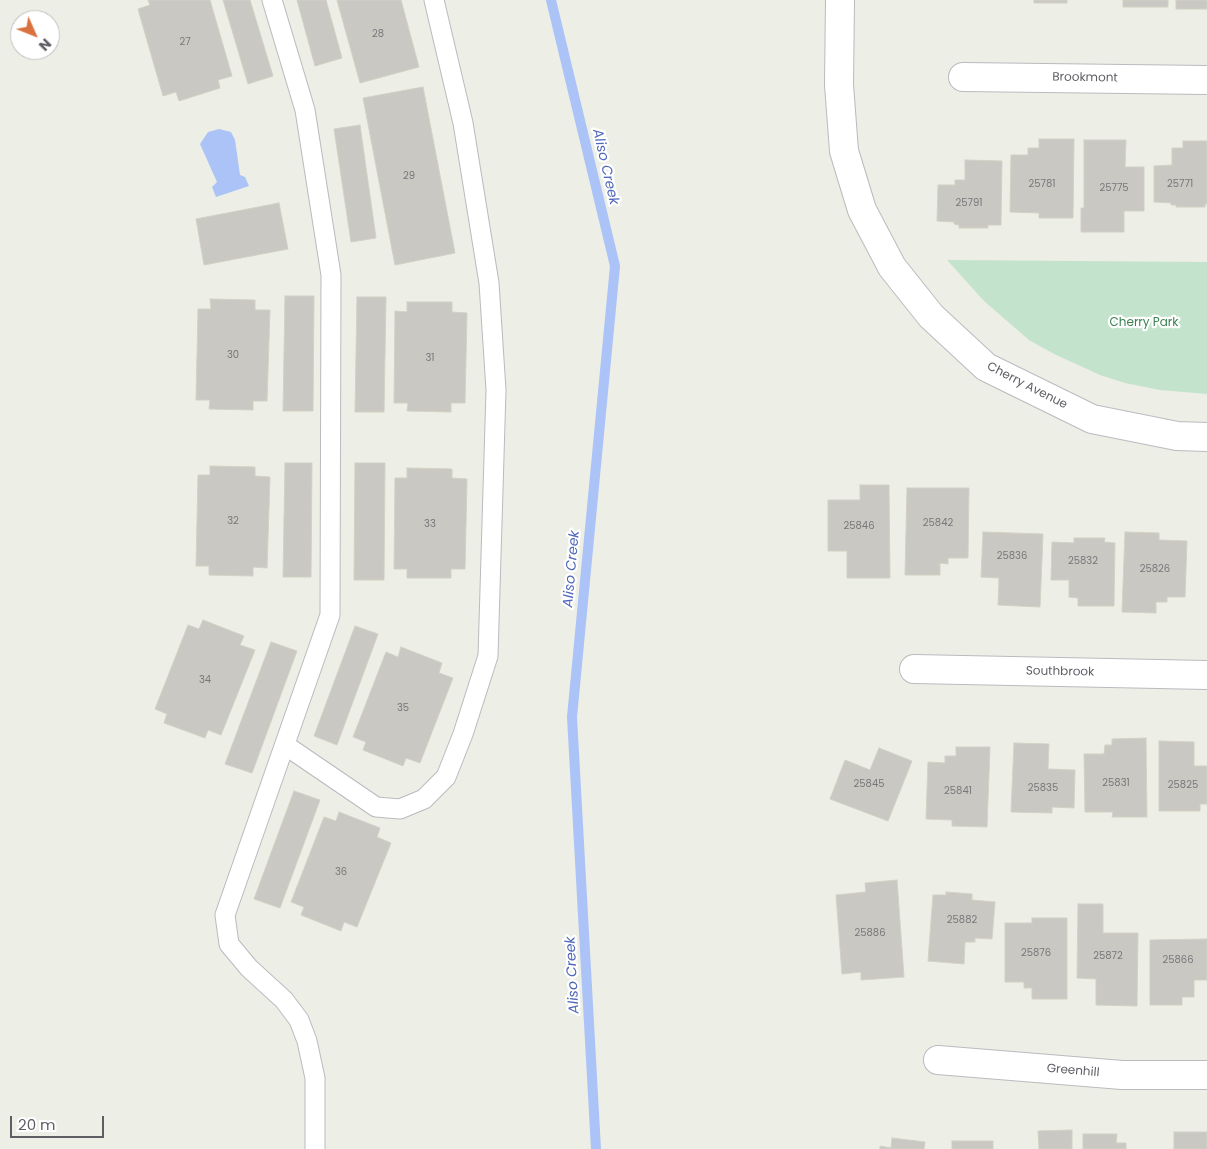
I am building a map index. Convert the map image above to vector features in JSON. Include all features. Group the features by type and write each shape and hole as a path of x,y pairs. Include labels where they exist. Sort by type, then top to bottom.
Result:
{"street":[{"name":"Cherry Avenue","path":"840,0 839,85 844,151 862,210 892,267 931,316 986,367 1092,419 1177,436 1207,437"},
{"name":"Brookmont","path":"963,77 1207,80"},
{"name":"Southbrook","path":"914,669 1207,675"},
{"name":"Greenhill","path":"938,1060 1122,1075 1207,1076"}],"lane":[{"path":"272,0 305,110 331,275 330,615 226,915 226,930 229,944 238,956 284,1000 299,1020 307,1041 315,1078 315,1149"},
{"path":"284,745 376,807 400,809 424,799 446,777 463,734 488,656 496,390 489,283 463,124 434,0"}],"green space":[{"name":"Cherry Park","path":"947,260 1207,262 1207,394 1160,390 1125,383 1100,375 1054,354 1029,340 984,301"}],"water":[{"path":"219,129 231,132 235,140 240,175 245,177 249,186 216,197 212,187 217,182 200,144 208,132"}],"building":[{"path":"148,0 210,0 232,76 218,80 220,88 179,101 176,92 163,96 138,9 150,5"},
{"path":"223,0 250,0 273,76 248,84"},
{"path":"297,0 326,0 342,58 315,66"},
{"path":"337,0 401,0 419,67 360,83"},
{"path":"1034,0 1067,0 1067,3 1034,3"},
{"path":"1123,0 1168,0 1168,7 1123,7"},
{"path":"1176,0 1207,0 1207,9 1176,9"},
{"path":"423,87 455,253 395,265 363,98"},
{"path":"360,125 376,238 351,242 334,129"},
{"path":"1039,139 1074,139 1073,218 1039,218 1039,213 1010,212 1011,155 1028,155 1028,148 1039,148"},
{"path":"1084,140 1126,140 1125,167 1144,167 1144,211 1124,211 1124,232 1081,232 1081,208 1084,208"},
{"path":"1183,141 1207,141 1207,204 1205,204 1205,207 1176,207 1176,205 1171,205 1171,203 1154,202 1154,166 1172,165 1172,148 1183,148"},
{"path":"965,160 1002,161 1001,225 988,225 988,228 959,228 959,225 954,224 954,222 937,221 938,185 955,185 955,180 965,180"},
{"path":"279,203 288,249 204,265 196,219"},
{"path":"285,296 314,296 313,411 283,411"},
{"path":"357,297 386,297 384,412 355,412"},
{"path":"210,299 255,300 255,310 270,310 267,401 253,401 253,410 209,409 210,400 196,400 198,309 211,309"},
{"path":"407,302 452,302 452,312 467,313 465,403 451,403 451,412 407,411 408,403 394,403 395,311 407,312"},
{"path":"285,463 312,463 311,577 283,577"},
{"path":"355,463 385,463 384,580 354,580"},
{"path":"210,466 255,467 255,476 270,477 267,568 253,567 253,576 209,575 209,566 196,566 198,475 210,475"},
{"path":"407,468 452,469 452,478 467,479 465,569 451,569 451,578 407,578 407,569 394,569 395,478 407,478"},
{"path":"860,485 889,485 890,578 847,578 847,551 828,551 828,500 860,500"},
{"path":"907,488 969,488 968,558 948,558 948,564 940,563 940,575 905,575"},
{"path":"983,532 1043,534 1040,607 998,605 999,578 981,577"},
{"path":"1125,532 1159,533 1159,540 1187,541 1185,597 1167,597 1167,602 1156,602 1156,613 1122,612"},
{"path":"1074,538 1105,538 1104,542 1115,543 1114,606 1078,606 1078,598 1069,597 1069,580 1051,580 1052,542 1074,543"},
{"path":"203,620 244,636 240,645 255,650 221,735 208,730 205,738 164,723 167,714 155,709 188,625 199,629"},
{"path":"355,626 378,634 337,745 314,736"},
{"path":"271,642 297,651 252,773 225,764"},
{"path":"401,647 442,663 439,673 453,678 420,763 406,758 403,766 363,750 366,742 353,737 386,652 398,657"},
{"path":"1146,738 1147,817 1112,817 1113,812 1085,812 1084,754 1104,754 1105,745 1112,745 1112,739"},
{"path":"1159,741 1194,742 1194,766 1207,766 1207,804 1200,804 1200,811 1159,811"},
{"path":"1014,743 1049,744 1048,769 1075,770 1074,808 1052,807 1052,813 1011,812"},
{"path":"956,747 990,747 987,827 952,826 952,820 926,819 928,762 945,763 945,756 956,756"},
{"path":"879,748 912,761 888,821 830,799 845,760 870,770"},
{"path":"294,791 320,800 280,908 254,899"},
{"path":"339,812 380,828 377,837 391,843 357,927 344,922 341,931 301,915 304,907 291,902 324,817 336,821"},
{"path":"897,880 904,977 861,980 861,972 842,974 836,895 866,892 865,883"},
{"path":"946,892 972,894 972,900 995,902 992,939 975,938 975,942 965,942 964,964 928,961 933,895 946,895"},
{"path":"1078,904 1103,904 1103,933 1138,933 1137,1006 1096,1005 1096,979 1077,978"},
{"path":"1032,918 1067,918 1067,999 1032,999 1032,988 1024,988 1024,982 1005,982 1005,923 1032,923"},
{"path":"1207,939 1207,980 1194,980 1194,997 1182,997 1182,1005 1150,1005 1150,940"},
{"path":"1072,1130 1072,1149 1039,1149 1038,1131"},
{"path":"1174,1132 1207,1132 1207,1149 1174,1149"},
{"path":"1083,1134 1117,1134 1116,1143 1126,1143 1126,1149 1083,1149"},
{"path":"892,1138 925,1142 924,1149 880,1149 880,1146 891,1148"},
{"path":"952,1141 993,1141 993,1149 952,1149"}],"waterway":[{"name":"Aliso Creek","path":"551,0 615,266 572,717 596,1149"}]}
